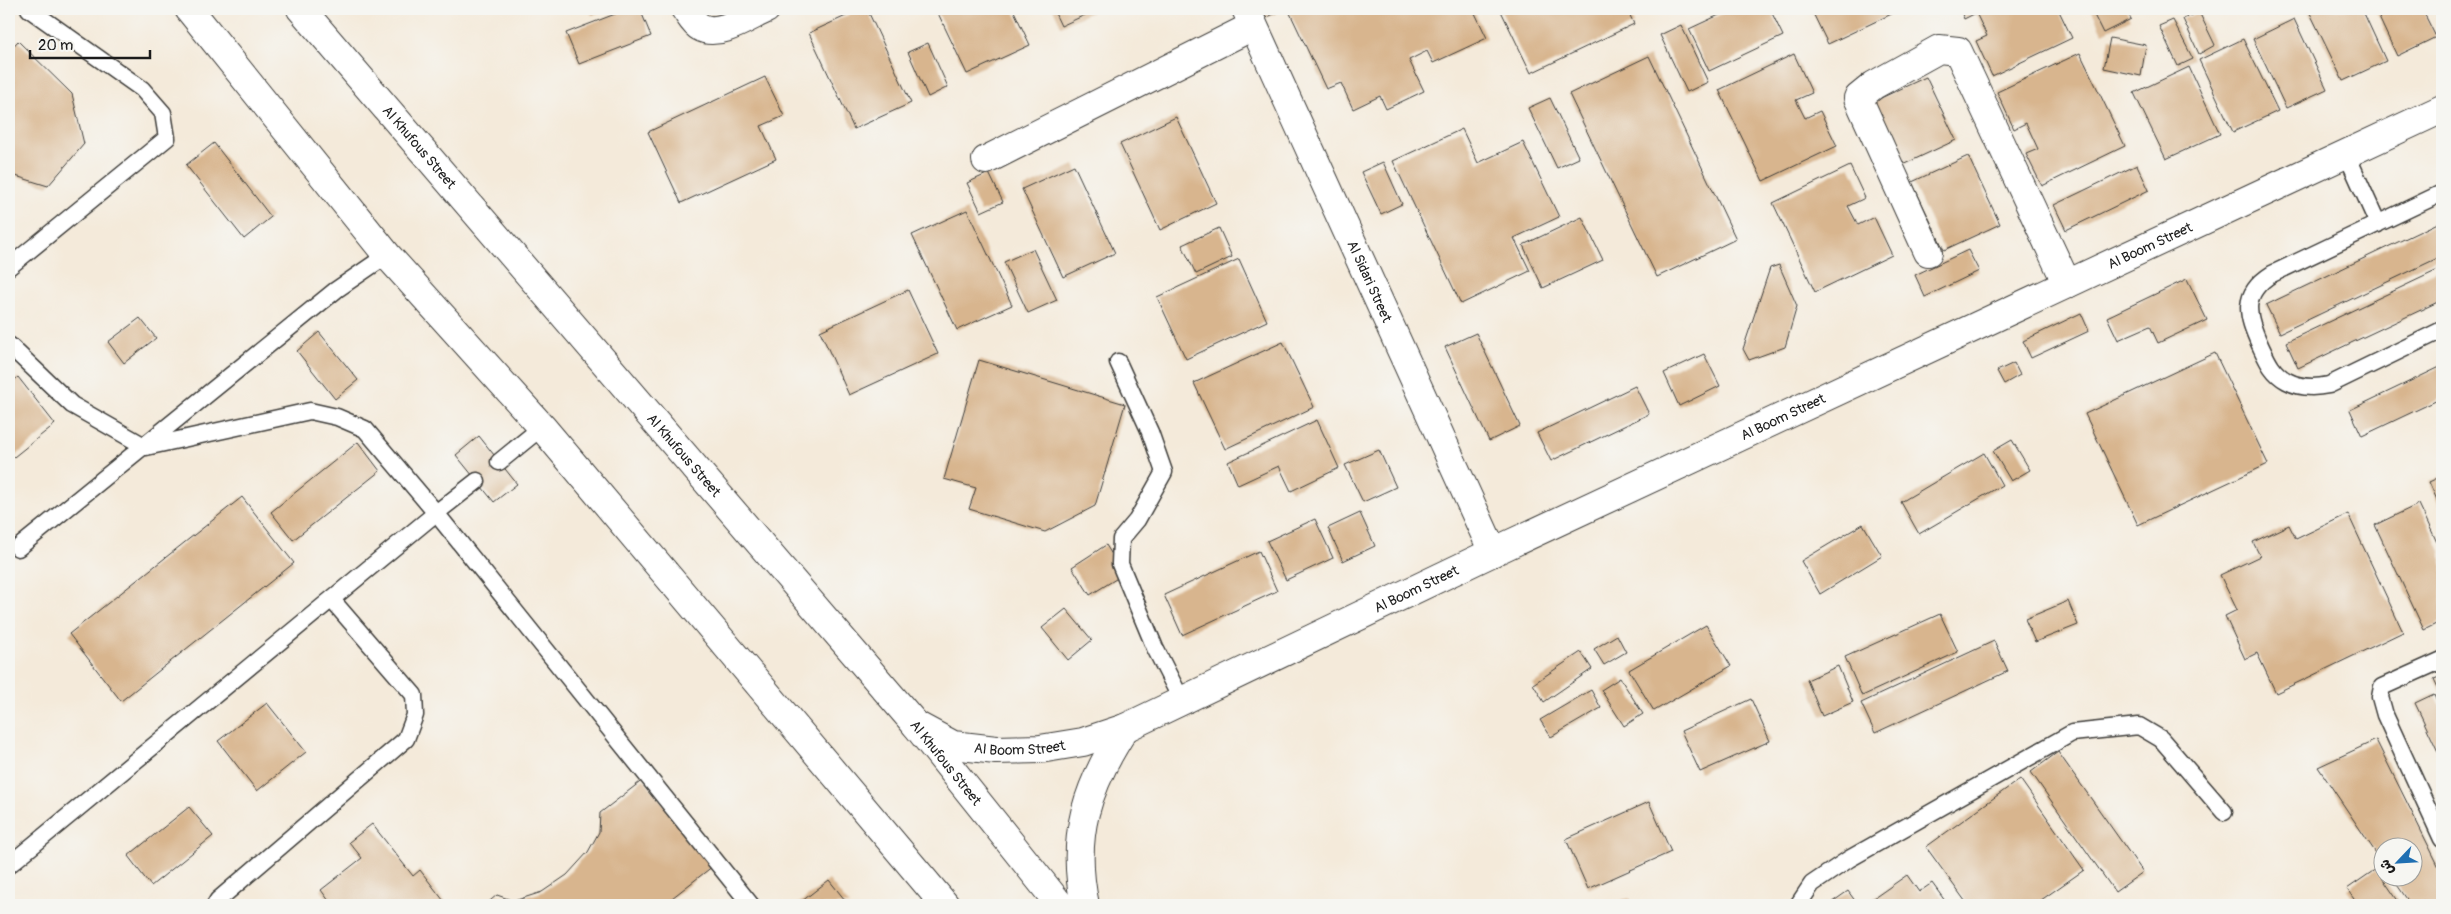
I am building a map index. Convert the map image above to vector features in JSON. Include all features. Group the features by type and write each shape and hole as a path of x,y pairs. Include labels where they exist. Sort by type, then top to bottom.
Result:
{"street":[{"path":"189,9 387,255 542,427 945,905"},
{"name":"Al Khufous Street","path":"300,9 916,725 1060,905"},
{"path":"685,9 698,27 710,31 725,28 766,9"},
{"path":"986,160 1250,17"},
{"name":"Al Sidari Street","path":"1250,17 1494,552"},
{"path":"1928,252 1858,98 1874,85 1939,49 1958,51 2067,284"},
{"name":"Al Boom Street","path":"916,725 953,744 996,750 1040,749 1083,742 1125,728 1494,552 2442,109"},
{"path":"1085,905 1080,882 1080,841 1088,801 1103,763 1125,728"}],"lane":[{"path":"9,267 167,138 163,113 142,89 29,9"},
{"path":"2346,154 2378,224"},
{"path":"2442,193 2272,274 2256,287 2248,308 2249,320 2269,366 2288,382 2301,386 2316,387 2329,385 2442,330"},
{"path":"18,548 146,447 336,290 387,255"},
{"path":"9,345 72,405 146,447 310,411 337,417 365,429 436,513 751,905"},
{"path":"1118,362 1150,432 1164,472 1137,520 1121,539 1120,564 1155,648 1182,701"},
{"path":"499,462 542,427"},
{"path":"9,865 477,481"},
{"path":"215,905 218,900 406,739 415,715 414,695 332,600"},
{"path":"2442,660 2382,687 2380,697 2385,715 2442,839"},
{"path":"1798,905 1812,884 1849,859 2072,733 2139,726 2161,739 2224,812"}],"building":[{"path":"589,9 607,9 592,15"},
{"path":"628,9 640,9 651,36 579,64 566,33"},
{"path":"861,9 867,9 911,103 854,129 809,33"},
{"path":"936,9 1013,9 1030,45 967,74"},
{"path":"1053,9 1098,9 1061,26"},
{"path":"1256,9 1285,9 1261,20"},
{"path":"1294,9 1473,9 1487,38 1433,63 1427,51 1409,60 1424,91 1386,109 1380,96 1353,109 1341,83 1326,89 1289,11"},
{"path":"1500,9 1627,9 1634,24 1531,73"},
{"path":"1732,9 1770,9 1783,36 1709,71 1689,29"},
{"path":"1811,9 1902,9 1828,44"},
{"path":"1960,9 2058,9 2072,38 1992,76 1976,41 1987,36 1976,13 1964,19"},
{"path":"2091,9 2126,9 2131,19 2103,33"},
{"path":"2284,9 2298,9 2287,14"},
{"path":"2308,9 2362,9 2386,61 2343,81"},
{"path":"2375,9 2422,9 2436,37 2397,56"},
{"path":"2199,12 2215,45 2199,54 2183,19"},
{"path":"2294,19 2327,89 2286,108 2253,39"},
{"path":"2173,20 2193,59 2178,66 2159,26"},
{"path":"1681,25 1708,82 1687,92 1660,35"},
{"path":"2110,38 2146,45 2141,76 2104,68"},
{"path":"2243,39 2278,111 2233,132 2199,60"},
{"path":"18,41 72,94 84,144 48,186 9,174 9,51"},
{"path":"928,43 948,87 928,97 908,52"},
{"path":"2080,53 2125,146 2042,186 2026,154 2038,149 2026,123 2014,129 1997,92"},
{"path":"1794,54 1812,93 1796,100 1805,118 1820,111 1837,146 1763,181 1719,90"},
{"path":"1649,56 1736,239 1657,277 1569,94"},
{"path":"2189,67 2220,134 2166,159 2134,93"},
{"path":"765,77 784,116 761,126 776,159 681,203 648,132"},
{"path":"1926,77 1956,140 1898,167 1868,104"},
{"path":"1550,98 1579,158 1557,168 1528,108"},
{"path":"1176,117 1216,203 1160,230 1120,144"},
{"path":"1462,129 1478,163 1523,142 1559,217 1514,238 1530,271 1461,304 1393,161"},
{"path":"214,143 271,217 244,239 186,165"},
{"path":"1968,156 2000,224 1944,250 1912,182"},
{"path":"1383,162 1402,204 1381,214 1361,172"},
{"path":"1074,165 1115,253 1063,277 1022,189"},
{"path":"2137,165 2149,190 2066,230 2054,205"},
{"path":"1850,166 1865,198 1848,206 1858,225 1874,217 1892,255 1815,292 1773,203"},
{"path":"989,173 1003,202 981,212 967,183"},
{"path":"967,210 1012,305 957,330 912,235"},
{"path":"1582,217 1603,260 1543,288 1523,245"},
{"path":"2442,221 2442,256 2280,333 2266,305"},
{"path":"1219,228 1232,257 1196,274 1182,245"},
{"path":"1033,249 1057,300 1028,313 1004,262"},
{"path":"1968,250 1979,271 1925,297 1915,275"},
{"path":"1239,259 1267,321 1186,359 1157,297"},
{"path":"1779,265 1797,306 1785,347 1749,360 1743,349 1770,268"},
{"path":"2442,268 2442,300 2298,368 2286,342"},
{"path":"2187,279 2207,320 2158,343 2150,326 2118,340 2107,317"},
{"path":"908,290 938,354 849,395 820,331"},
{"path":"2081,313 2089,331 2031,358 2023,341"},
{"path":"140,318 156,338 124,363 108,342"},
{"path":"319,332 358,380 335,399 297,351"},
{"path":"1476,333 1520,426 1489,441 1445,347"},
{"path":"1283,342 1314,407 1225,449 1194,383"},
{"path":"2215,353 2268,464 2138,525 2085,414"},
{"path":"1704,354 1720,386 1679,406 1664,373"},
{"path":"979,360 1125,404 1095,506 1045,532 969,509 976,488 944,479"},
{"path":"2014,363 2020,375 2004,384 1997,371"},
{"path":"2442,366 2442,398 2362,436 2350,410"},
{"path":"18,377 55,424 9,461 9,385"},
{"path":"1635,386 1649,414 1551,461 1537,433"},
{"path":"1317,420 1339,468 1291,491 1279,466 1238,485 1228,462"},
{"path":"479,436 517,484 494,502 456,455"},
{"path":"2012,440 2030,470 2011,481 1993,451"},
{"path":"358,442 380,471 293,540 271,512"},
{"path":"1379,450 1396,487 1363,502 1345,465"},
{"path":"1984,453 2002,485 1919,534 1901,502"},
{"path":"2442,476 2442,511 2429,482"},
{"path":"242,497 294,563 121,701 69,634"},
{"path":"2419,504 2442,553 2442,621 2424,630 2375,525"},
{"path":"1360,513 1375,546 1343,561 1328,528"},
{"path":"2348,514 2403,632 2276,693 2257,653 2245,659 2225,616 2237,610 2220,575 2260,556 2253,542 2289,525 2296,539"},
{"path":"1315,519 1333,558 1286,580 1267,541"},
{"path":"1863,524 1882,556 1820,594 1801,561"},
{"path":"1106,545 1124,574 1090,595 1072,567"},
{"path":"1259,551 1277,591 1182,635 1164,595"},
{"path":"2068,601 2078,625 2035,642 2025,619"},
{"path":"1066,609 1092,640 1068,660 1042,628"},
{"path":"1940,614 1958,652 1862,696 1845,657"},
{"path":"1706,625 1731,666 1654,711 1629,670"},
{"path":"1617,635 1626,652 1604,665 1594,649"},
{"path":"1994,641 2008,671 1875,733 1861,703"},
{"path":"1581,652 1592,669 1544,702 1533,684"},
{"path":"1838,666 1853,702 1822,716 1807,680"},
{"path":"2442,676 2442,696 2434,679"},
{"path":"1620,678 1643,714 1624,726 1601,690"},
{"path":"1591,690 1601,708 1551,737 1540,720"},
{"path":"2434,694 2442,712 2442,760 2415,703"},
{"path":"1751,699 1770,741 1700,772 1681,731"},
{"path":"267,703 306,752 257,791 218,741"},
{"path":"2376,740 2424,836 2374,836 2374,850 2318,767"},
{"path":"2058,752 2143,872 2115,892 2031,772"},
{"path":"644,779 713,866 663,905 485,905 497,895 514,901 542,892 567,875 588,852 599,832 600,813"},
{"path":"2020,779 2084,870 2034,905 1968,905 1926,847"},
{"path":"1649,802 1671,852 1588,889 1566,839"},
{"path":"189,807 213,836 151,886 128,856"},
{"path":"372,824 413,876 420,870 447,905 332,905 321,890 362,858 349,842"},
{"path":"2424,837 2442,873 2442,905 2411,905 2398,886 2424,886"},
{"path":"2374,870 2374,886 2388,886 2401,905 2358,905 2347,889"},
{"path":"1907,875 1919,892 1932,883 1948,905 1864,905"},
{"path":"829,880 849,905 797,905"},
{"path":"1848,891 1858,905 1828,905"},
{"path":"1629,898 1633,905 1614,905"}]}
